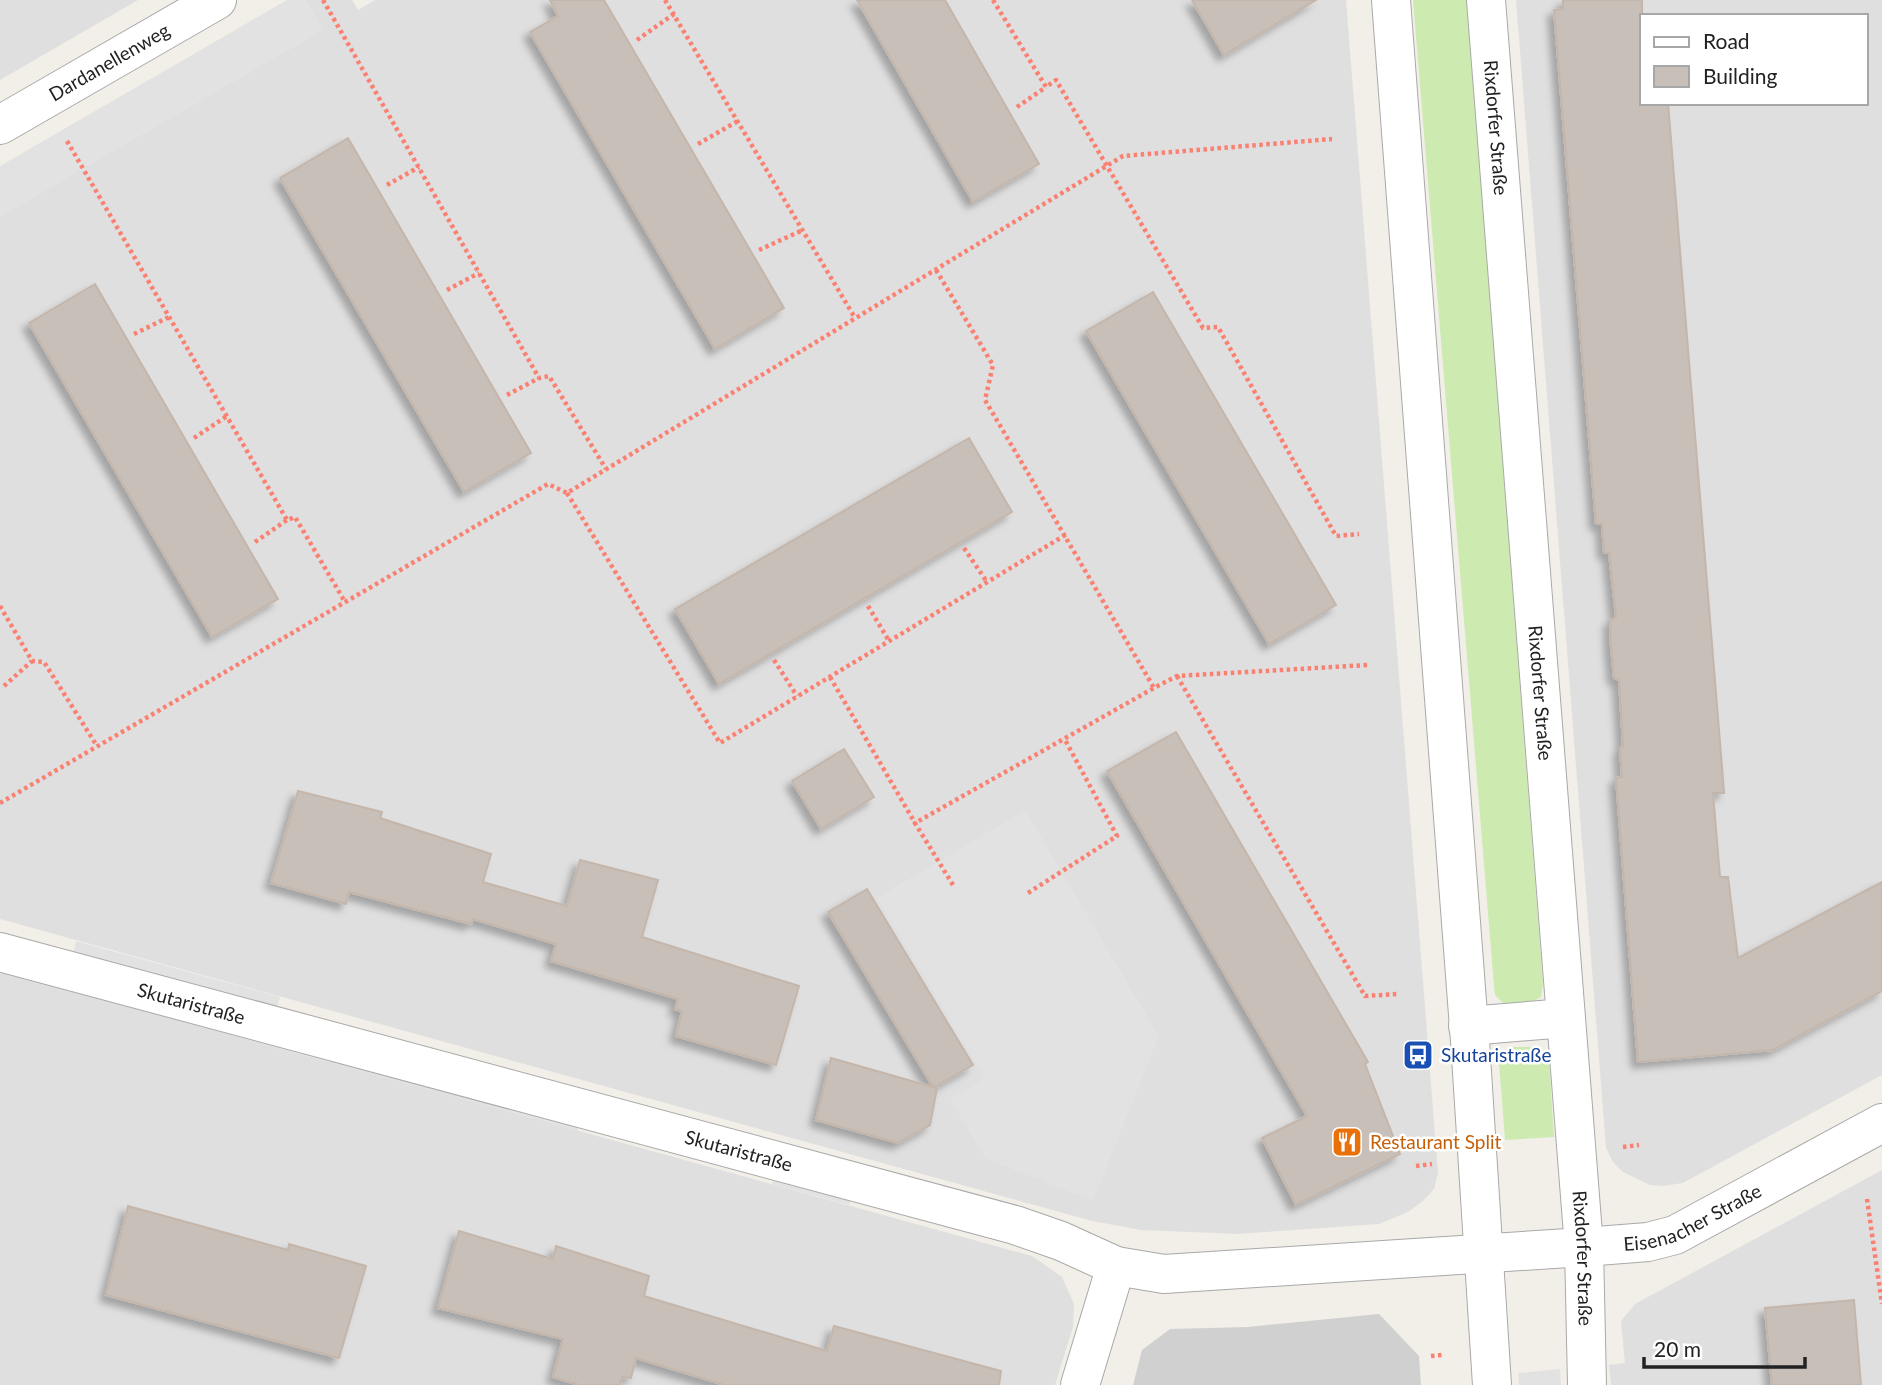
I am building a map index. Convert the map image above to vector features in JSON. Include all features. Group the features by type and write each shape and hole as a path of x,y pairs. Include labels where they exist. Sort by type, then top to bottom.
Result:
{"street":[{"name":"Dardanellenweg","path":"0,125 217,0"},
{"path":"1391,0 1468,1026 1492,1385"},
{"name":"Rixdorfer Straße","path":"1486,0 1584,1247 1587,1385"},
{"name":"Skutaristraße","path":"0,952 1015,1225 1061,1241 1116,1266 1164,1274 1483,1254"},
{"path":"1468,1026 1565,1018"},
{"name":"Eisenacher Straße","path":"1483,1254 1648,1242 1675,1235 1882,1123"},
{"path":"1080,1385 1116,1266"}],"path":[{"path":"323,0 539,378"},
{"path":"665,0 855,318"},
{"path":"993,0 1046,87"},
{"path":"637,40 674,14"},
{"path":"1017,107 1056,80 1105,167 1203,328 1218,327 1336,536 1359,534"},
{"path":"43,100 287,520"},
{"path":"698,144 738,121"},
{"path":"567,493 1123,156 1332,139"},
{"path":"387,185 419,167"},
{"path":"759,250 803,230"},
{"path":"936,270 993,365 985,400 1067,534 1154,688"},
{"path":"447,290 479,273"},
{"path":"134,334 169,317"},
{"path":"507,395 539,378 549,376 606,469"},
{"path":"194,438 227,416"},
{"path":"0,803 548,484 567,493 720,743 1067,534"},
{"path":"255,542 295,517 345,602"},
{"path":"964,548 986,582"},
{"path":"0,606 32,661"},
{"path":"868,606 889,641"},
{"path":"774,660 797,696"},
{"path":"4,686 32,661 44,662 97,746"},
{"path":"915,823 1177,676 1368,665"},
{"path":"1177,676 1365,996 1398,994"},
{"path":"830,677 953,885"},
{"path":"1028,893 1117,835 1064,738"},
{"path":"1867,1199 1882,1304"}],"shaded area":[{"path":"0,0 138,0 0,80"},
{"path":"287,0 305,0 322,30 0,216 0,166"},
{"path":"305,0 352,0 358,10 375,0 1346,0 1438,1173 1434,1189 1423,1201 1408,1212 1379,1224 1238,1234 1141,1230 1092,1221 0,919 0,216 322,30"},
{"path":"1516,0 1882,0 1882,1075 1683,1183 1650,1185 1623,1172 1613,1162 1606,1148"},
{"path":"1025,810 1159,1036 1093,1201 985,1158 950,1099 985,1078 877,898"},
{"path":"76,941 280,997 275,1013 72,958"},
{"path":"0,971 1032,1256 1062,1277 1074,1304 1073,1327 1055,1385 0,1385"},
{"path":"334,1047 582,1115 578,1131 330,1063"},
{"path":"776,1170 853,1190 849,1205 772,1184"},
{"path":"1882,1170 1882,1385 1611,1385 1609,1365 1625,1363 1621,1321 1635,1304"},
{"path":"1379,1314 1419,1356 1421,1385 1133,1385 1142,1350 1170,1329 1248,1327"},
{"path":"1560,1369 1561,1385 1519,1385 1518,1373"}],"green space":[{"path":"1413,0 1467,0 1543,983 1541,997 1526,1005 1505,1005 1495,995"},
{"path":"1514,1047 1538,1047 1549,1059 1554,1137 1505,1140 1499,1063 1502,1054"}],"building":[{"path":"550,0 604,0 784,308 715,349 530,32 558,16"},
{"path":"857,0 945,0 1039,164 973,202"},
{"path":"1192,0 1316,0 1224,55"},
{"path":"1563,0 1642,0 1640,105 1668,105 1724,793 1713,793 1720,877 1728,877 1738,958 1882,882 1882,991 1773,1050 1638,1062 1616,778 1622,777 1620,749 1623,746 1619,680 1614,678 1611,647 1610,621 1616,617 1609,553 1604,553 1602,524 1596,524 1554,10 1563,9"},
{"path":"348,138 531,453 464,492 280,178"},
{"path":"95,284 278,599 212,637 29,323"},
{"path":"1153,292 1336,605 1269,644 1086,331"},
{"path":"969,438 1012,512 719,684 675,609"},
{"path":"1176,732 1368,1062 1365,1064 1400,1154 1296,1205 1262,1138 1307,1116 1107,771"},
{"path":"844,749 874,797 821,829 792,781"},
{"path":"298,791 382,812 380,818 491,854 483,882 567,906 580,860 658,880 642,937 799,986 776,1065 676,1036 682,1011 675,1009 678,999 551,961 556,944 473,919 471,924 349,892 346,904 271,883"},
{"path":"867,889 973,1065 935,1087 937,1088 930,1125 898,1143 816,1120 831,1058 933,1087 828,912"},
{"path":"128,1206 288,1250 289,1244 366,1266 339,1358 106,1295"},
{"path":"459,1231 553,1259 556,1246 649,1276 644,1296 827,1351 834,1326 1001,1371 999,1385 724,1385 636,1358 631,1378 622,1377 620,1385 579,1385 553,1377 563,1339 438,1308"},
{"path":"1854,1300 1861,1385 1772,1385 1765,1308"}],"place":[{"name":"Skutaristraße","path":"1418,1055"},
{"name":"Restaurant Split","path":"1347,1142"}]}
